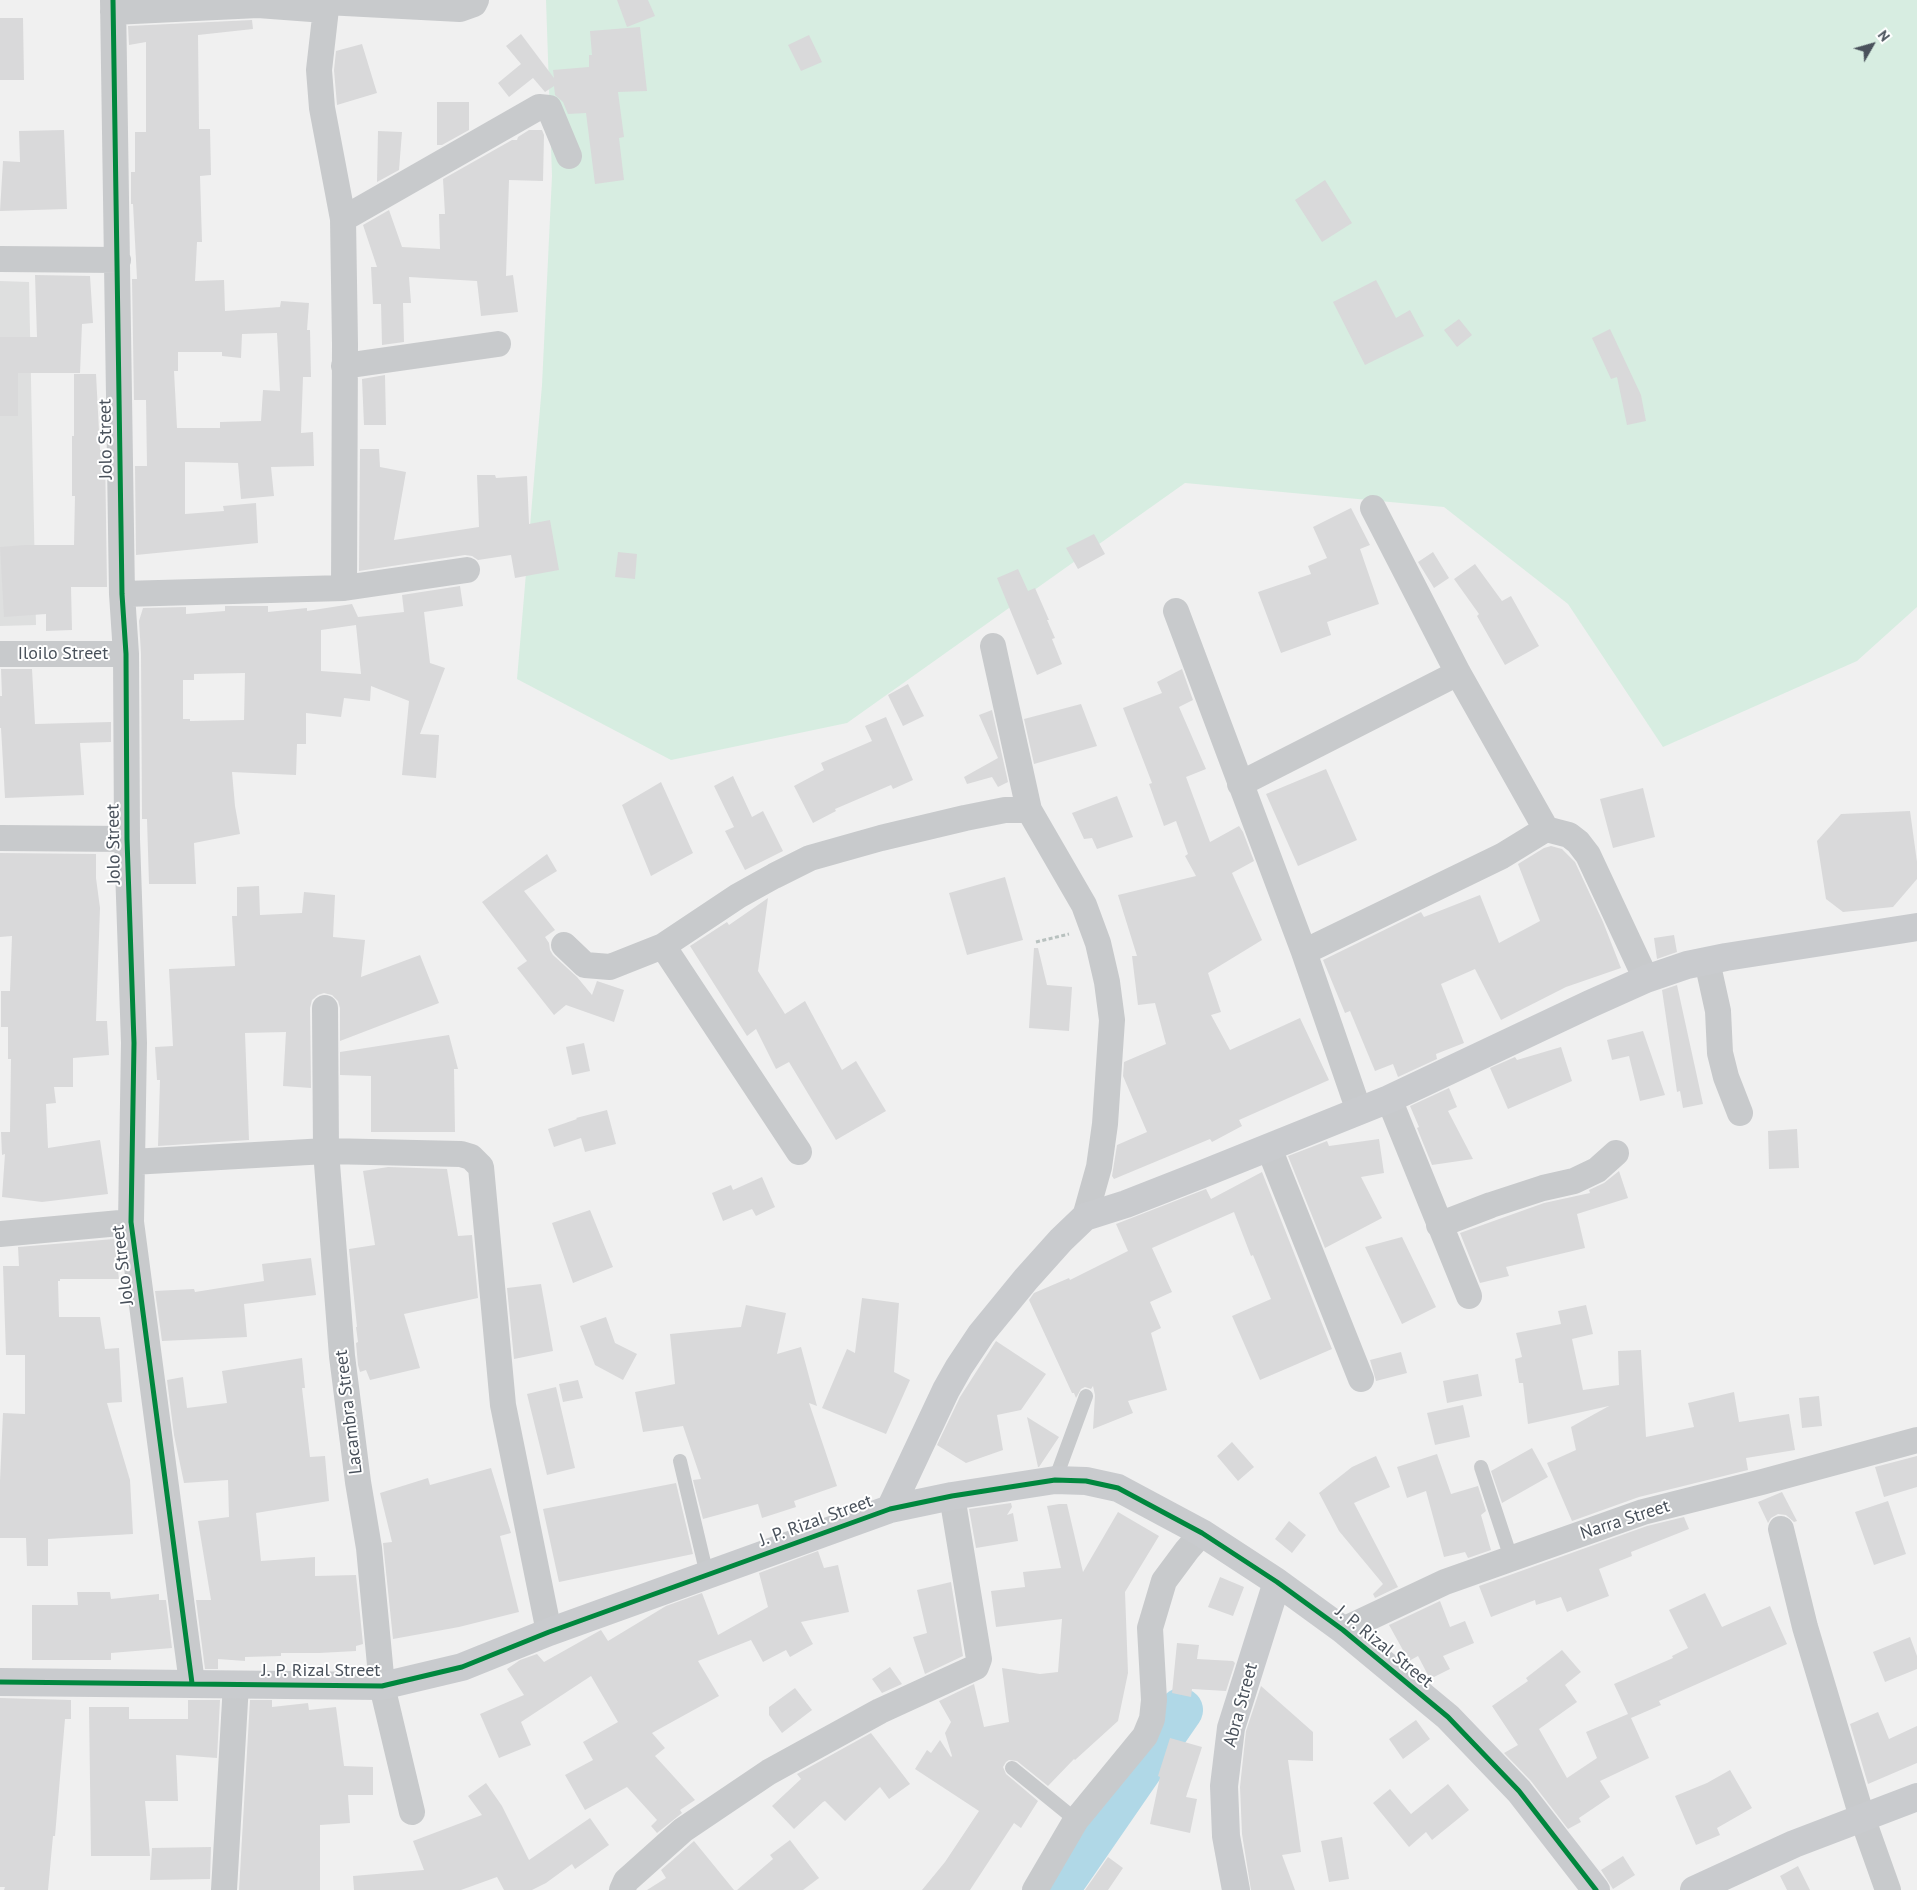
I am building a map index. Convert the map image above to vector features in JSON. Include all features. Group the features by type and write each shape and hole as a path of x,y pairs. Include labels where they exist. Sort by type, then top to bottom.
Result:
{"street":[{"path":"113,6 326,4 460,9 474,4 476,0"},
{"path":"326,4 319,70 322,108 343,219 344,588"},
{"name":"Jolo Street","path":"113,6 122,594 126,654 127,839 134,1013 130,1222 192,1683"},
{"path":"343,219 539,107 549,108 570,156"},
{"path":"0,259 118,260"},
{"path":"344,366 498,344"},
{"path":"1373,508 1458,673 1546,829 1569,835 1578,842 1588,855 1646,979"},
{"path":"122,594 344,588 467,570"},
{"path":"1176,611 1304,952 1359,1111"},
{"path":"993,646 1029,810 1084,905 1107,982 1112,1020 1104,1132 1100,1167 1085,1217"},
{"name":"Iloilo Street","path":"0,654 126,654"},
{"path":"1240,784 1458,673"},
{"path":"564,944 585,965 610,967 663,946 738,896 810,858 881,838 965,818 1005,810 1029,810"},
{"path":"1304,952 1502,856 1546,829"},
{"path":"0,838 127,839"},
{"path":"890,1509 946,1390 981,1334 1061,1240 1085,1217 1126,1204 1389,1099 1646,979 1707,961 1784,947 1917,927"},
{"path":"663,946 798,1152"},
{"path":"1707,961 1718,1011 1720,1052 1726,1077 1740,1113"},
{"name":"Lacambra Street","path":"325,1008 326,1151 342,1356 368,1548 382,1686 412,1812"},
{"path":"1389,1099 1469,1296"},
{"path":"1269,1148 1361,1379"},
{"path":"132,1162 326,1151 461,1154 471,1157 481,1167 503,1405 549,1632"},
{"path":"1439,1225 1543,1188 1574,1181 1597,1170 1616,1153"},
{"path":"0,1234 130,1222"},
{"name":"Narra Street","path":"1343,1630 1445,1582 1643,1512 1917,1440"},
{"name":"J. P. Rizal Street","path":"0,1682 382,1686 462,1667 549,1632 890,1509 952,1496 1055,1480 1086,1481 1118,1488 1202,1533 1277,1582 1343,1630 1448,1717 1519,1790 1596,1890"},
{"path":"622,1890 626,1881 683,1830 769,1772 880,1712 976,1667 979,1659 952,1496"},
{"path":"1781,1529 1805,1627 1862,1817 1888,1890"},
{"path":"1035,1890 1076,1820 1145,1736 1152,1719 1154,1686 1150,1628 1164,1581 1202,1533"},
{"name":"Abra Street","path":"1236,1890 1226,1836 1224,1786 1231,1728 1277,1582"},
{"path":"224,1890 236,1684"},
{"path":"1694,1890 1794,1844 1917,1797"}],"lane":[{"path":"1055,1480 1086,1396"},
{"path":"680,1462 707,1575"},
{"path":"1481,1467 1511,1558"},
{"path":"1012,1768 1076,1820"}],"path":[{"path":"1036,942 1092,929"}],"shaded area":[{"path":"0,281 29,282 36,625 0,626"}],"green space":[{"path":"546,0 1917,0 1917,607 1857,661 1663,747 1568,604 1444,507 1185,483 847,723 671,760 517,679 542,385 552,176"}],"building":[{"path":"617,0 648,0 655,16 627,27"},
{"path":"0,18 23,18 24,80 0,80"},
{"path":"252,20 253,29 198,35 199,129 210,129 211,175 200,176 202,242 197,242 195,281 224,280 225,311 280,307 281,301 309,303 307,330 310,330 311,377 303,377 301,433 313,432 314,466 271,467 274,496 241,499 238,463 185,462 185,514 224,511 223,506 256,503 258,543 136,555 135,466 147,466 146,400 134,400 132,279 137,279 133,204 131,204 131,172 135,172 135,132 146,132 146,42 129,45 128,26","holes":["277,333 280,391 263,390 261,421 220,422 220,428 177,428 174,371 178,371 178,352 222,352 222,356 241,358 242,334"]},
{"path":"640,27 647,91 618,92 624,137 619,138 624,180 595,184 586,113 568,114 563,102 555,95 554,86 545,92 533,78 509,97 498,83 521,64 506,46 521,34 554,78 553,70 589,67 589,55 592,55 590,31"},
{"path":"809,35 822,62 801,71 788,45"},
{"path":"362,44 377,93 337,105 334,70 336,51"},
{"path":"437,102 469,102 469,130 442,145 437,145"},
{"path":"64,130 67,209 0,211 3,161 20,162 19,131"},
{"path":"529,130 542,130 544,135 543,181 509,180 506,276 513,275 518,312 481,316 477,281 409,277 411,303 403,303 404,342 382,345 381,304 373,304 371,267 377,267 363,225 389,210 402,247 440,249 439,214 445,214 443,179 512,140 517,140 518,137"},
{"path":"378,131 402,132 399,170 377,182"},
{"path":"1325,180 1352,223 1322,242 1295,200"},
{"path":"35,275 90,276 93,323 82,324 80,373 18,373 18,416 0,416 0,337 37,337"},
{"path":"1376,280 1396,318 1410,310 1424,336 1365,365 1333,302"},
{"path":"1459,319 1472,335 1457,347 1444,330"},
{"path":"1610,329 1641,395 1646,421 1627,425 1617,377 1611,379 1592,338"},
{"path":"74,374 96,374 100,450 105,450 107,587 71,587 72,630 46,631 46,614 4,617 0,547 74,545 75,496 72,496 72,436 74,436"},
{"path":"385,375 386,425 364,425 362,379"},
{"path":"360,449 379,449 380,467 406,472 394,540 479,527 477,475 495,475 496,478 527,476 529,524 550,520 559,570 515,578 511,555 478,560 472,556 465,555 359,571"},
{"path":"1351,508 1370,545 1360,549 1379,604 1327,622 1331,635 1281,653 1258,592 1311,574 1308,566 1327,558 1313,527"},
{"path":"1094,534 1105,554 1078,569 1066,548"},
{"path":"618,552 637,554 635,579 615,577"},
{"path":"1433,552 1449,578 1434,588 1418,562"},
{"path":"1475,564 1502,601 1511,596 1539,646 1505,665 1477,616 1479,614 1454,579"},
{"path":"1018,569 1028,591 1035,588 1049,620 1047,620 1055,638 1052,639 1062,664 1037,675 997,578"},
{"path":"460,586 463,606 424,612 430,663 445,668 420,734 439,735 436,778 402,775 409,701 371,686 370,701 344,698 341,717 306,713 306,744 297,744 296,775 232,772 240,834 194,843 196,884 149,884 147,819 142,819 139,621 143,608 186,607 186,614 225,611 225,606 268,606 268,612 307,608 307,611 352,604 358,617 404,612 402,595","holes":["356,625 361,674 321,671 321,630","245,673 244,720 190,721 190,719 183,719 183,680 194,680 194,674"]},
{"path":"1,669 32,669 35,724 111,722 111,742 80,743 84,795 5,798 0,728"},
{"path":"1182,669 1193,700 1179,707 1206,769 1186,777 1210,842 1239,826 1243,832 1254,861 1232,873 1262,940 1208,973 1221,1012 1211,1015 1230,1050 1300,1018 1329,1080 1239,1120 1242,1126 1212,1142 1210,1139 1114,1179 1112,1176 1117,1145 1147,1132 1123,1076 1124,1062 1166,1044 1155,1003 1138,1005 1132,956 1137,956 1118,895 1196,876 1185,856 1188,854 1176,821 1164,826 1149,784 1152,783 1123,708 1162,693 1157,682"},
{"path":"908,684 924,716 903,726 888,695"},
{"path":"1081,704 1097,746 1034,764 1024,719"},
{"path":"992,710 1008,782 998,787 992,777 967,784 964,777 998,758 979,715"},
{"path":"886,717 913,780 893,789 891,785 835,809 836,811 813,823 794,786 824,770 821,763 872,741 865,726"},
{"path":"1326,769 1357,840 1298,866 1266,794"},
{"path":"733,776 752,817 763,811 783,851 745,870 725,831 734,827 714,786"},
{"path":"661,782 693,853 651,876 622,805"},
{"path":"1643,788 1655,837 1613,848 1600,799"},
{"path":"1117,796 1133,837 1097,849 1092,838 1084,839 1072,813"},
{"path":"1910,811 1917,862 1917,879 1893,907 1843,912 1826,899 1817,841 1841,814"},
{"path":"1551,846 1562,849 1575,862 1603,922 1621,968 1566,987 1501,1020 1475,969 1441,984 1464,1043 1436,1054 1437,1059 1398,1077 1393,1064 1375,1071 1350,1011 1345,1013 1323,960 1421,912 1424,917 1480,895 1499,943 1540,921 1518,864 1544,848"},
{"path":"0,853 96,854 96,878 100,908 96,1021 107,1021 109,1055 73,1058 73,1087 54,1087 56,1103 46,1104 48,1148 100,1140 108,1194 42,1202 2,1197 5,1154 2,1155 1,1132 10,1132 11,1059 8,1059 8,1027 1,1027 1,991 10,991 12,936 0,937"},
{"path":"547,854 557,871 524,891 555,930 545,937 553,955 577,977 592,995 597,981 624,990 614,1022 566,1005 554,1015 517,968 527,961 482,902"},
{"path":"1005,877 1023,940 967,955 949,893"},
{"path":"259,886 260,915 302,913 304,892 335,895 333,937 365,940 361,977 420,955 439,1003 340,1041 340,1008 338,1001 332,995 324,993 318,995 312,1000 310,1008 311,1088 283,1086 286,1032 245,1033 249,1140 158,1146 160,1080 157,1080 155,1047 173,1046 169,969 235,966 232,916 237,916 237,887"},
{"path":"768,898 758,971 785,1014 805,1001 842,1070 856,1061 886,1111 836,1140 789,1062 776,1069 756,1029 747,1036 690,946 727,922 729,925"},
{"path":"1674,935 1677,952 1657,959 1654,938"},
{"path":"1034,948 1038,948 1047,985 1072,987 1069,1031 1029,1028"},
{"path":"1677,985 1703,1104 1683,1108 1680,1091 1677,1092 1662,990"},
{"path":"1643,1031 1665,1095 1640,1101 1629,1056 1612,1060 1607,1040"},
{"path":"449,1035 458,1069 454,1069 455,1132 371,1132 371,1076 340,1075 340,1052"},
{"path":"584,1043 590,1071 572,1075 566,1047"},
{"path":"1561,1047 1572,1081 1508,1109 1490,1068 1515,1057 1517,1060"},
{"path":"1449,1088 1457,1107 1448,1111 1473,1159 1432,1165 1410,1106"},
{"path":"607,1110 616,1144 585,1152 581,1138 554,1147 548,1129 576,1118"},
{"path":"1797,1129 1799,1168 1769,1169 1768,1131"},
{"path":"1379,1139 1384,1173 1361,1177 1382,1218 1325,1248 1288,1156 1327,1141 1329,1146"},
{"path":"388,1167 447,1169 458,1236 472,1235 478,1298 404,1314 420,1368 370,1380 366,1370 360,1372 358,1365 357,1327 349,1249 375,1245 363,1171"},
{"path":"1619,1171 1628,1198 1577,1214 1585,1248 1506,1267 1509,1276 1480,1283 1460,1233 1544,1203 1590,1193 1589,1190 1604,1183"},
{"path":"1262,1172 1332,1349 1260,1380 1232,1316 1271,1299 1253,1255 1251,1256 1234,1212 1152,1248 1172,1292 1150,1302 1161,1328 1151,1333 1167,1390 1128,1401 1133,1413 1093,1429 1095,1395 1093,1386 1091,1389 1085,1387 1081,1389 1076,1398 1074,1393 1072,1393 1029,1300 1034,1293 1069,1278 1070,1280 1128,1251 1116,1224 1206,1189 1211,1199"},
{"path":"762,1177 775,1207 756,1216 752,1209 723,1221 712,1193 731,1185 733,1190"},
{"path":"590,1210 613,1267 573,1283 552,1223"},
{"path":"1402,1237 1436,1307 1402,1324 1365,1247"},
{"path":"114,1239 119,1279 60,1279 58,1281 59,1317 100,1317 105,1349 119,1348 122,1402 107,1403 130,1480 133,1534 48,1539 48,1566 27,1566 26,1538 0,1538 3,1413 25,1414 25,1355 6,1355 3,1266 19,1266 18,1247"},
{"path":"311,1258 316,1295 244,1304 247,1337 162,1341 155,1291 194,1289 195,1292 264,1281 262,1264"},
{"path":"541,1284 553,1351 514,1359 507,1288"},
{"path":"862,1298 899,1303 894,1372 910,1380 886,1434 822,1408 847,1349 855,1353"},
{"path":"746,1305 786,1313 777,1354 801,1347 817,1406 809,1403 837,1486 794,1501 796,1507 762,1518 758,1504 703,1519 693,1480 701,1479 683,1426 643,1432 635,1392 675,1384 670,1334 741,1327"},
{"path":"1586,1305 1593,1334 1572,1339 1583,1390 1619,1385 1618,1351 1641,1350 1646,1437 1694,1427 1688,1403 1734,1392 1739,1422 1789,1414 1795,1450 1746,1458 1748,1470 1639,1497 1572,1521 1547,1463 1576,1450 1571,1427 1609,1406 1528,1424 1523,1383 1519,1383 1515,1359 1522,1357 1516,1333 1561,1324 1558,1311"},
{"path":"606,1317 615,1343 637,1354 623,1380 595,1365 580,1326"},
{"path":"996,1341 1046,1374 1021,1410 997,1415 1003,1450 966,1463 937,1445 960,1397"},
{"path":"1401,1352 1407,1373 1376,1381 1370,1360"},
{"path":"302,1358 305,1388 302,1388 310,1457 325,1456 329,1501 256,1513 261,1561 315,1557 315,1576 356,1575 363,1644 356,1646 356,1651 281,1653 281,1656 245,1657 245,1661 218,1659 218,1669 205,1669 196,1600 211,1600 198,1521 229,1517 228,1480 184,1483 174,1435 167,1380 183,1377 187,1408 227,1403 222,1371"},
{"path":"1478,1374 1482,1396 1447,1403 1443,1381"},
{"path":"578,1380 583,1398 563,1402 559,1384"},
{"path":"556,1387 575,1468 547,1475 527,1394"},
{"path":"1819,1396 1822,1426 1802,1428 1799,1398"},
{"path":"1463,1405 1470,1437 1435,1445 1427,1413"},
{"path":"1027,1417 1059,1437 1039,1467 1038,1467"},
{"path":"1232,1442 1254,1467 1238,1481 1217,1456"},
{"path":"1532,1448 1548,1477 1502,1503 1491,1471"},
{"path":"1437,1454 1451,1494 1478,1486 1486,1511 1481,1515 1491,1550 1468,1558 1465,1552 1444,1557 1426,1491 1407,1498 1397,1467"},
{"path":"1376,1456 1390,1487 1354,1503 1398,1587 1375,1598 1373,1594 1383,1584 1339,1531 1319,1493 1352,1467"},
{"path":"1917,1456 1917,1487 1884,1497 1875,1467"},
{"path":"491,1468 511,1533 500,1536 519,1612 459,1627 393,1639 383,1543 392,1542 380,1493 428,1478 430,1485"},
{"path":"676,1483 693,1554 559,1582 543,1509"},
{"path":"1782,1492 1797,1521 1794,1522 1786,1515 1778,1514 1771,1518 1768,1523 1758,1502"},
{"path":"1888,1501 1906,1554 1874,1565 1855,1512"},
{"path":"1011,1503 1012,1507 1007,1515 1013,1513 1018,1541 976,1548 969,1509"},
{"path":"1067,1504 1083,1572 1118,1512 1159,1536 1125,1592 1128,1673 1118,1721 1074,1759 1048,1786 1017,1761 1009,1760 1006,1762 1003,1767 1006,1774 1038,1801 1021,1828 1014,1823 970,1890 922,1890 945,1862 979,1811 915,1769 927,1750 931,1753 940,1740 952,1756 945,1733 951,1722 939,1701 974,1684 984,1727 1009,1722 1002,1668 1040,1674 1058,1672 1062,1619 996,1627 991,1591 1025,1587 1023,1572 1061,1568 1047,1506"},
{"path":"1684,1517 1689,1529 1631,1552 1632,1556 1599,1569 1609,1596 1567,1612 1561,1597 1536,1605 1535,1600 1491,1617 1479,1586 1647,1526"},
{"path":"1289,1521 1306,1535 1292,1553 1275,1539"},
{"path":"818,1551 824,1568 838,1565 849,1612 801,1622 813,1644 790,1657 786,1650 763,1662 751,1640 698,1661 719,1696 652,1733 665,1748 655,1756 695,1800 680,1810 682,1813 657,1833 651,1826 657,1820 627,1787 585,1810 565,1775 593,1760 583,1742 618,1722 591,1676 521,1722 531,1745 499,1758 480,1714 524,1695 507,1669 520,1660 537,1654 544,1662 601,1630 608,1641 666,1606 702,1593 718,1635 768,1607 759,1573"},
{"path":"1220,1577 1244,1587 1233,1616 1208,1607"},
{"path":"951,1582 963,1656 925,1674 913,1637 927,1633 917,1590"},
{"path":"77,1592 110,1592 111,1599 159,1594 159,1600 166,1600 172,1648 111,1653 111,1660 32,1660 32,1605 78,1605"},
{"path":"1705,1593 1722,1627 1770,1606 1787,1644 1659,1701 1661,1705 1631,1718 1649,1758 1600,1781 1610,1797 1579,1818 1581,1822 1568,1829 1531,1781 1504,1753 1518,1745 1492,1706 1528,1681 1526,1678 1562,1650 1581,1672 1565,1685 1577,1702 1539,1729 1567,1778 1597,1758 1586,1732 1628,1714 1614,1684 1673,1658 1672,1656 1688,1648 1669,1610"},
{"path":"1440,1601 1450,1627 1465,1621 1474,1643 1443,1656 1450,1669 1430,1679 1418,1656 1409,1661 1389,1625"},
{"path":"1910,1637 1917,1656 1917,1669 1885,1682 1873,1652"},
{"path":"1177,1643 1199,1645 1197,1659 1233,1661 1235,1663 1226,1691 1192,1689 1191,1697 1172,1693"},
{"path":"890,1667 902,1684 882,1693 872,1679"},
{"path":"1261,1686 1313,1732 1313,1761 1288,1760 1301,1852 1282,1855 1295,1890 1251,1890 1242,1834 1240,1787 1246,1731"},
{"path":"795,1688 812,1710 782,1733 769,1715 769,1707"},
{"path":"0,1698 71,1700 71,1719 65,1719 55,1836 53,1836 48,1890 4,1890 5,1887 0,1887"},
{"path":"188,1700 220,1700 217,1758 176,1755 178,1801 145,1801 150,1856 91,1856 89,1707 129,1707 129,1719 188,1719"},
{"path":"250,1700 272,1700 272,1707 308,1703 309,1710 336,1707 344,1766 373,1767 373,1795 348,1795 350,1823 320,1825 320,1890 239,1890"},
{"path":"1878,1712 1889,1739 1917,1726 1917,1763 1868,1784 1850,1724"},
{"path":"1416,1720 1430,1739 1403,1759 1389,1739"},
{"path":"871,1733 910,1784 889,1799 880,1787 845,1821 825,1801 794,1829 772,1806 801,1779 797,1774"},
{"path":"1170,1738 1202,1747 1186,1797 1197,1799 1190,1833 1150,1824 1160,1777 1158,1776"},
{"path":"1730,1770 1752,1808 1717,1828 1720,1835 1696,1845 1675,1796 1707,1783"},
{"path":"486,1783 502,1806 529,1860 590,1818 609,1845 575,1869 572,1864 546,1883 532,1890 504,1890 497,1877 461,1890 354,1890 353,1876 424,1870 413,1841 482,1815 468,1796"},
{"path":"1448,1784 1469,1810 1432,1840 1426,1832 1409,1847 1373,1803 1390,1789 1411,1814"},
{"path":"1342,1837 1349,1879 1329,1882 1321,1841"},
{"path":"790,1840 819,1878 803,1890 737,1890 773,1859 770,1855"},
{"path":"694,1841 734,1890 647,1890 666,1878 661,1870"},
{"path":"211,1847 210,1879 150,1880 152,1848"},
{"path":"1623,1856 1635,1875 1613,1889 1601,1870"},
{"path":"1108,1857 1123,1868 1108,1890 1085,1890"},
{"path":"1798,1866 1810,1890 1787,1890 1780,1876"}],"waterway":[{"path":"1057,1890 1181,1710"}],"cycle path":[{"path":"113,0 122,594 126,654 127,839 134,1043 131,1222 192,1683"},
{"path":"0,1682 382,1686 462,1667 549,1632 890,1509 952,1496 1055,1480 1086,1481 1118,1488 1202,1533 1277,1582 1343,1630 1448,1717 1519,1791 1596,1890"}]}
